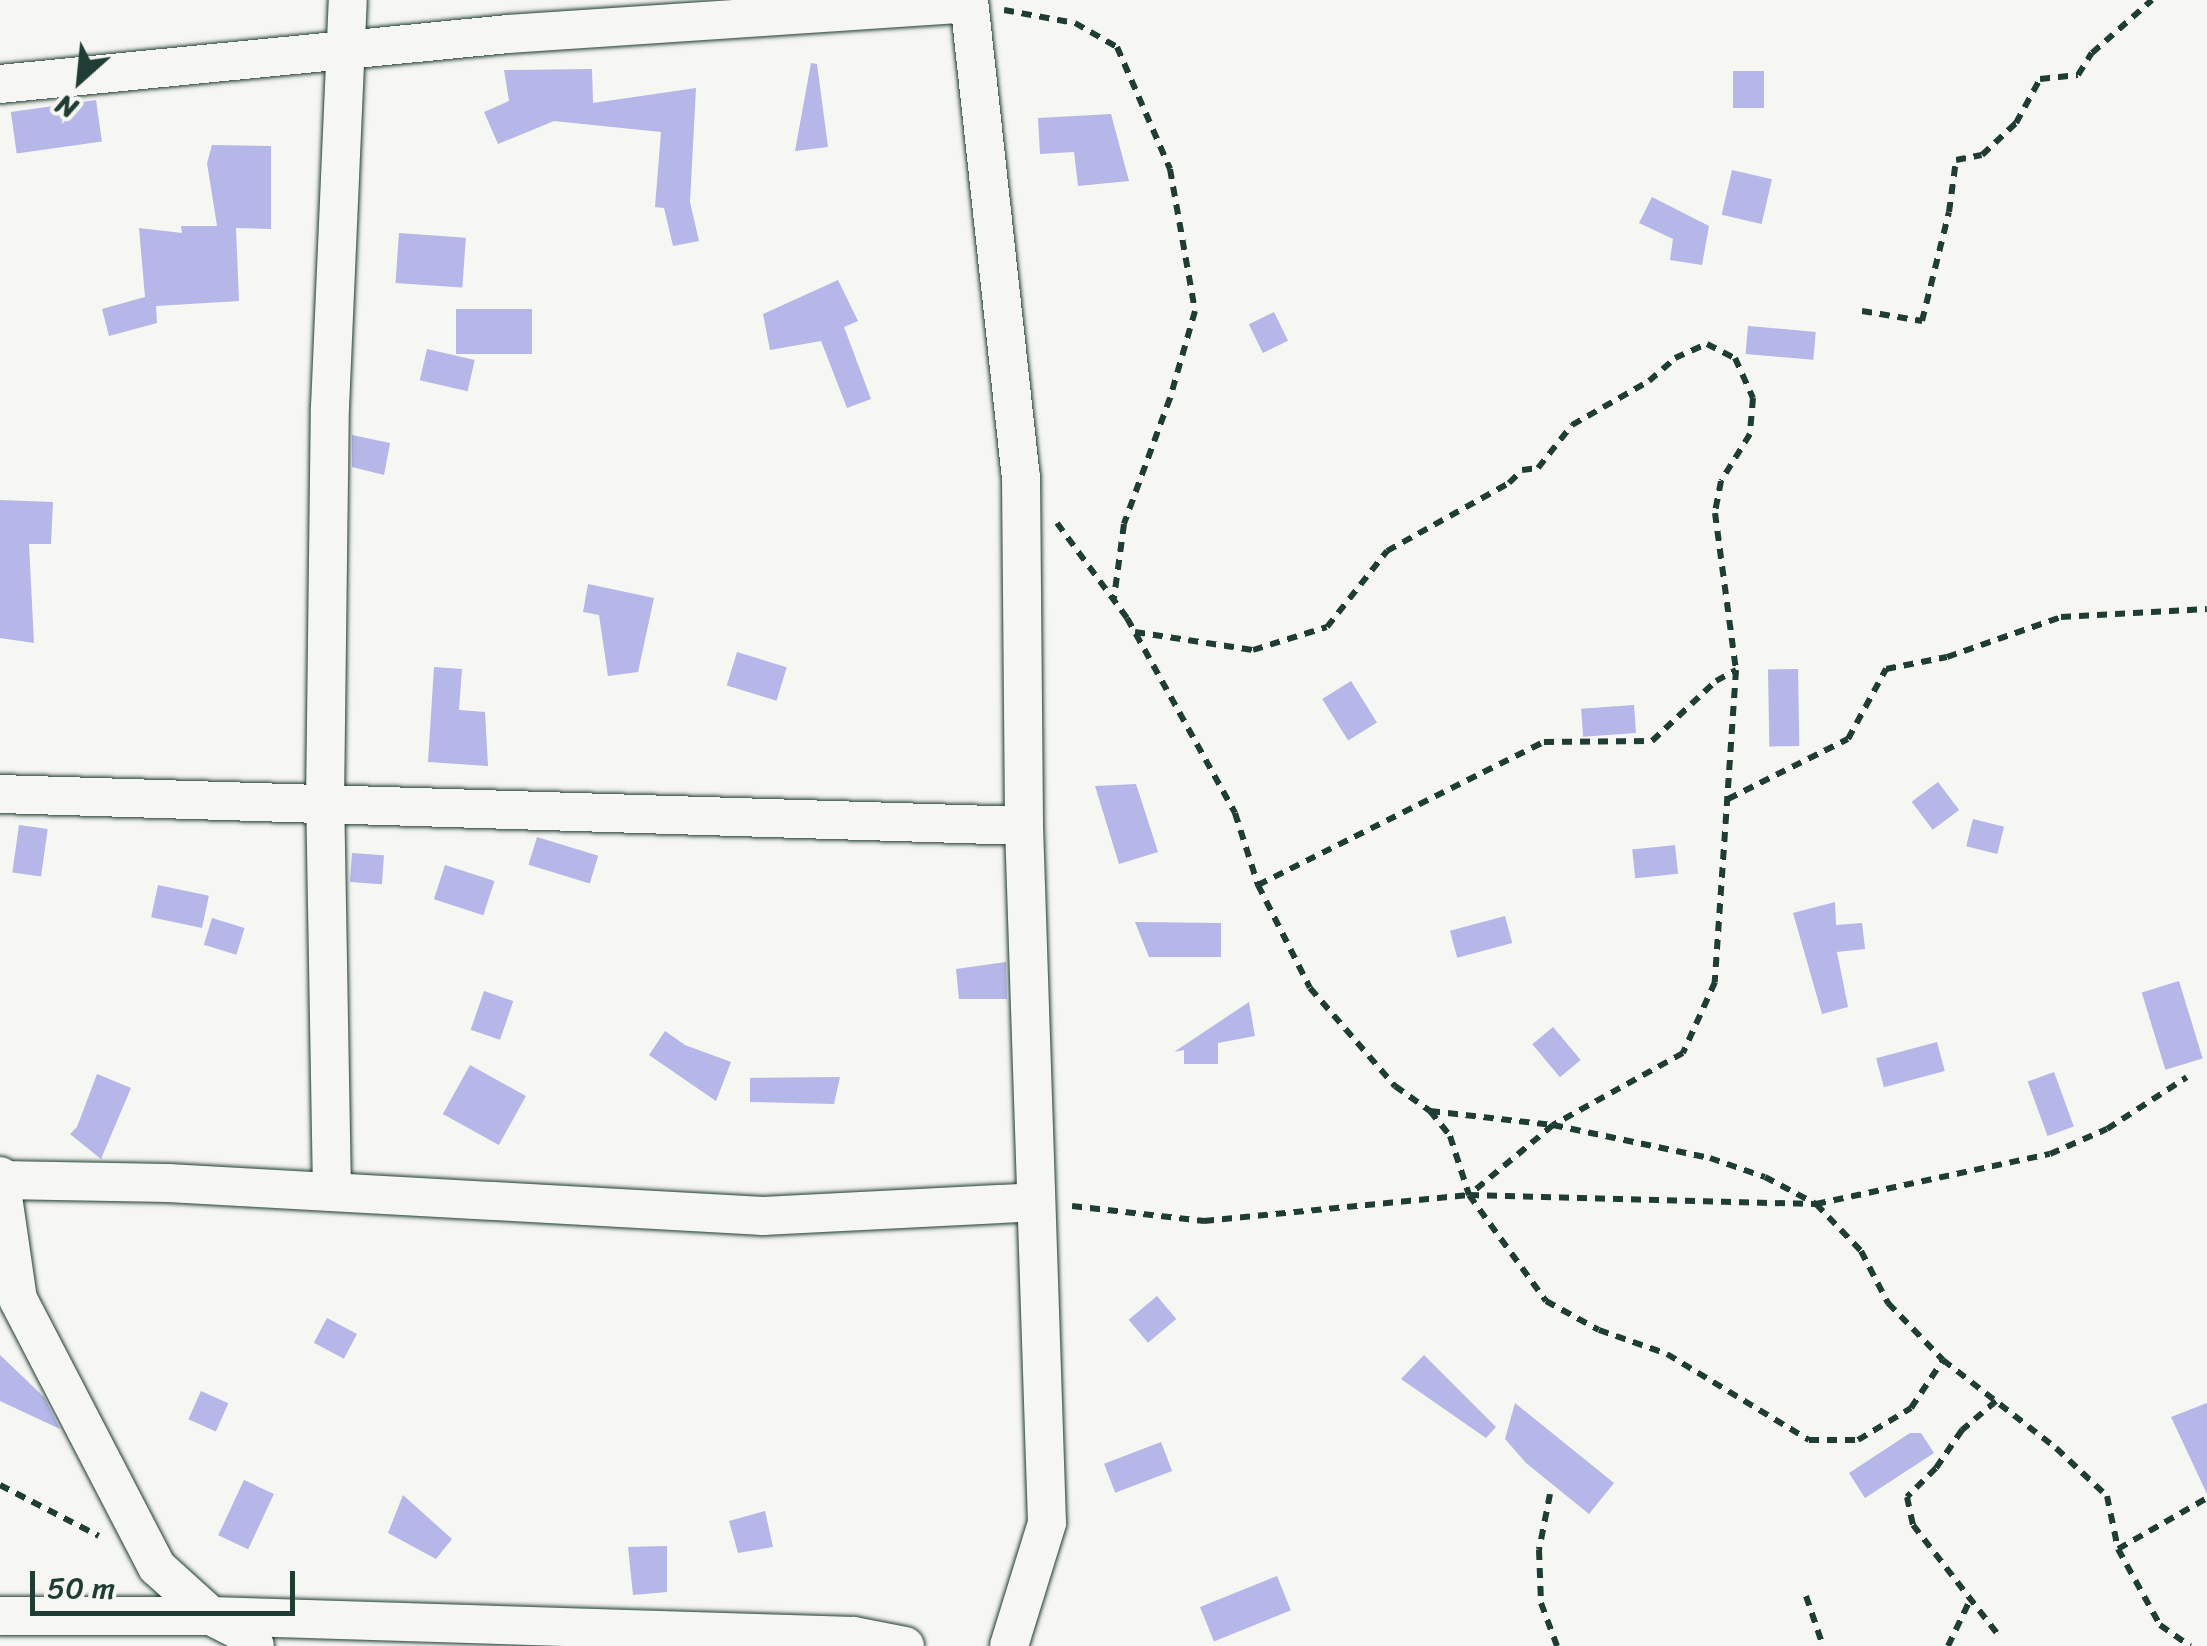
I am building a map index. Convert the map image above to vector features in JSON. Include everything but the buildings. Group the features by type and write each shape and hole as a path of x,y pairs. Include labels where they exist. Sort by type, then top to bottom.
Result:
{"street":[{"path":"332,1192 325,804 330,407 348,0"},
{"path":"0,84 508,34 969,2 1021,476 1024,826 1047,1523 1009,1646"},
{"path":"0,794 1024,826"},
{"path":"255,1646 243,1632 210,1616 157,1567 18,1300 0,1179 168,1183 763,1216 1036,1202"},
{"path":"0,1616 210,1616 854,1636 905,1646"}],"path":[{"path":"1862,310 1922,320 1949,212 1956,160 1982,155 2016,122 2040,79 2078,75 2092,53 2152,0"},
{"path":"969,2 1075,24 1117,47 1170,169 1195,311 1170,398 1124,524 1114,600"},
{"path":"1135,632 1253,650 1327,627 1387,551 1509,483 1522,470 1538,468 1572,424 1649,380 1674,358 1707,344 1735,358 1754,398 1750,434 1720,481 1715,513 1736,670 1715,982 1683,1052 1552,1125 1468,1195"},
{"path":"1021,476 1135,632 1236,813 1258,886 1310,988 1395,1086 1430,1111 1450,1136 1468,1195 1546,1300 1599,1330 1667,1354 1808,1440 1858,1440 1911,1408 1943,1360"},
{"path":"1727,799 1848,739 1886,669 1948,657 2060,617 2207,609"},
{"path":"1258,886 1544,742 1652,741 1716,681 1736,670"},
{"path":"1036,1202 1204,1221 1468,1195 1816,1204 2050,1154 2107,1129 2187,1077"},
{"path":"1430,1111 1552,1125 1710,1158 1765,1177 1816,1204 1861,1251 1888,1302 1943,1360 2056,1448 2107,1496 2118,1550 2160,1625 2190,1646"},
{"path":"1996,1401 1962,1430 1936,1468 1908,1496 1913,1524 1999,1636"},
{"path":"0,1485 105,1540"},
{"path":"1550,1494 1540,1550 1541,1603 1557,1646"},
{"path":"2118,1550 2207,1498"},
{"path":"1806,1596 1823,1646"},
{"path":"1948,1646 1970,1600"}]}
